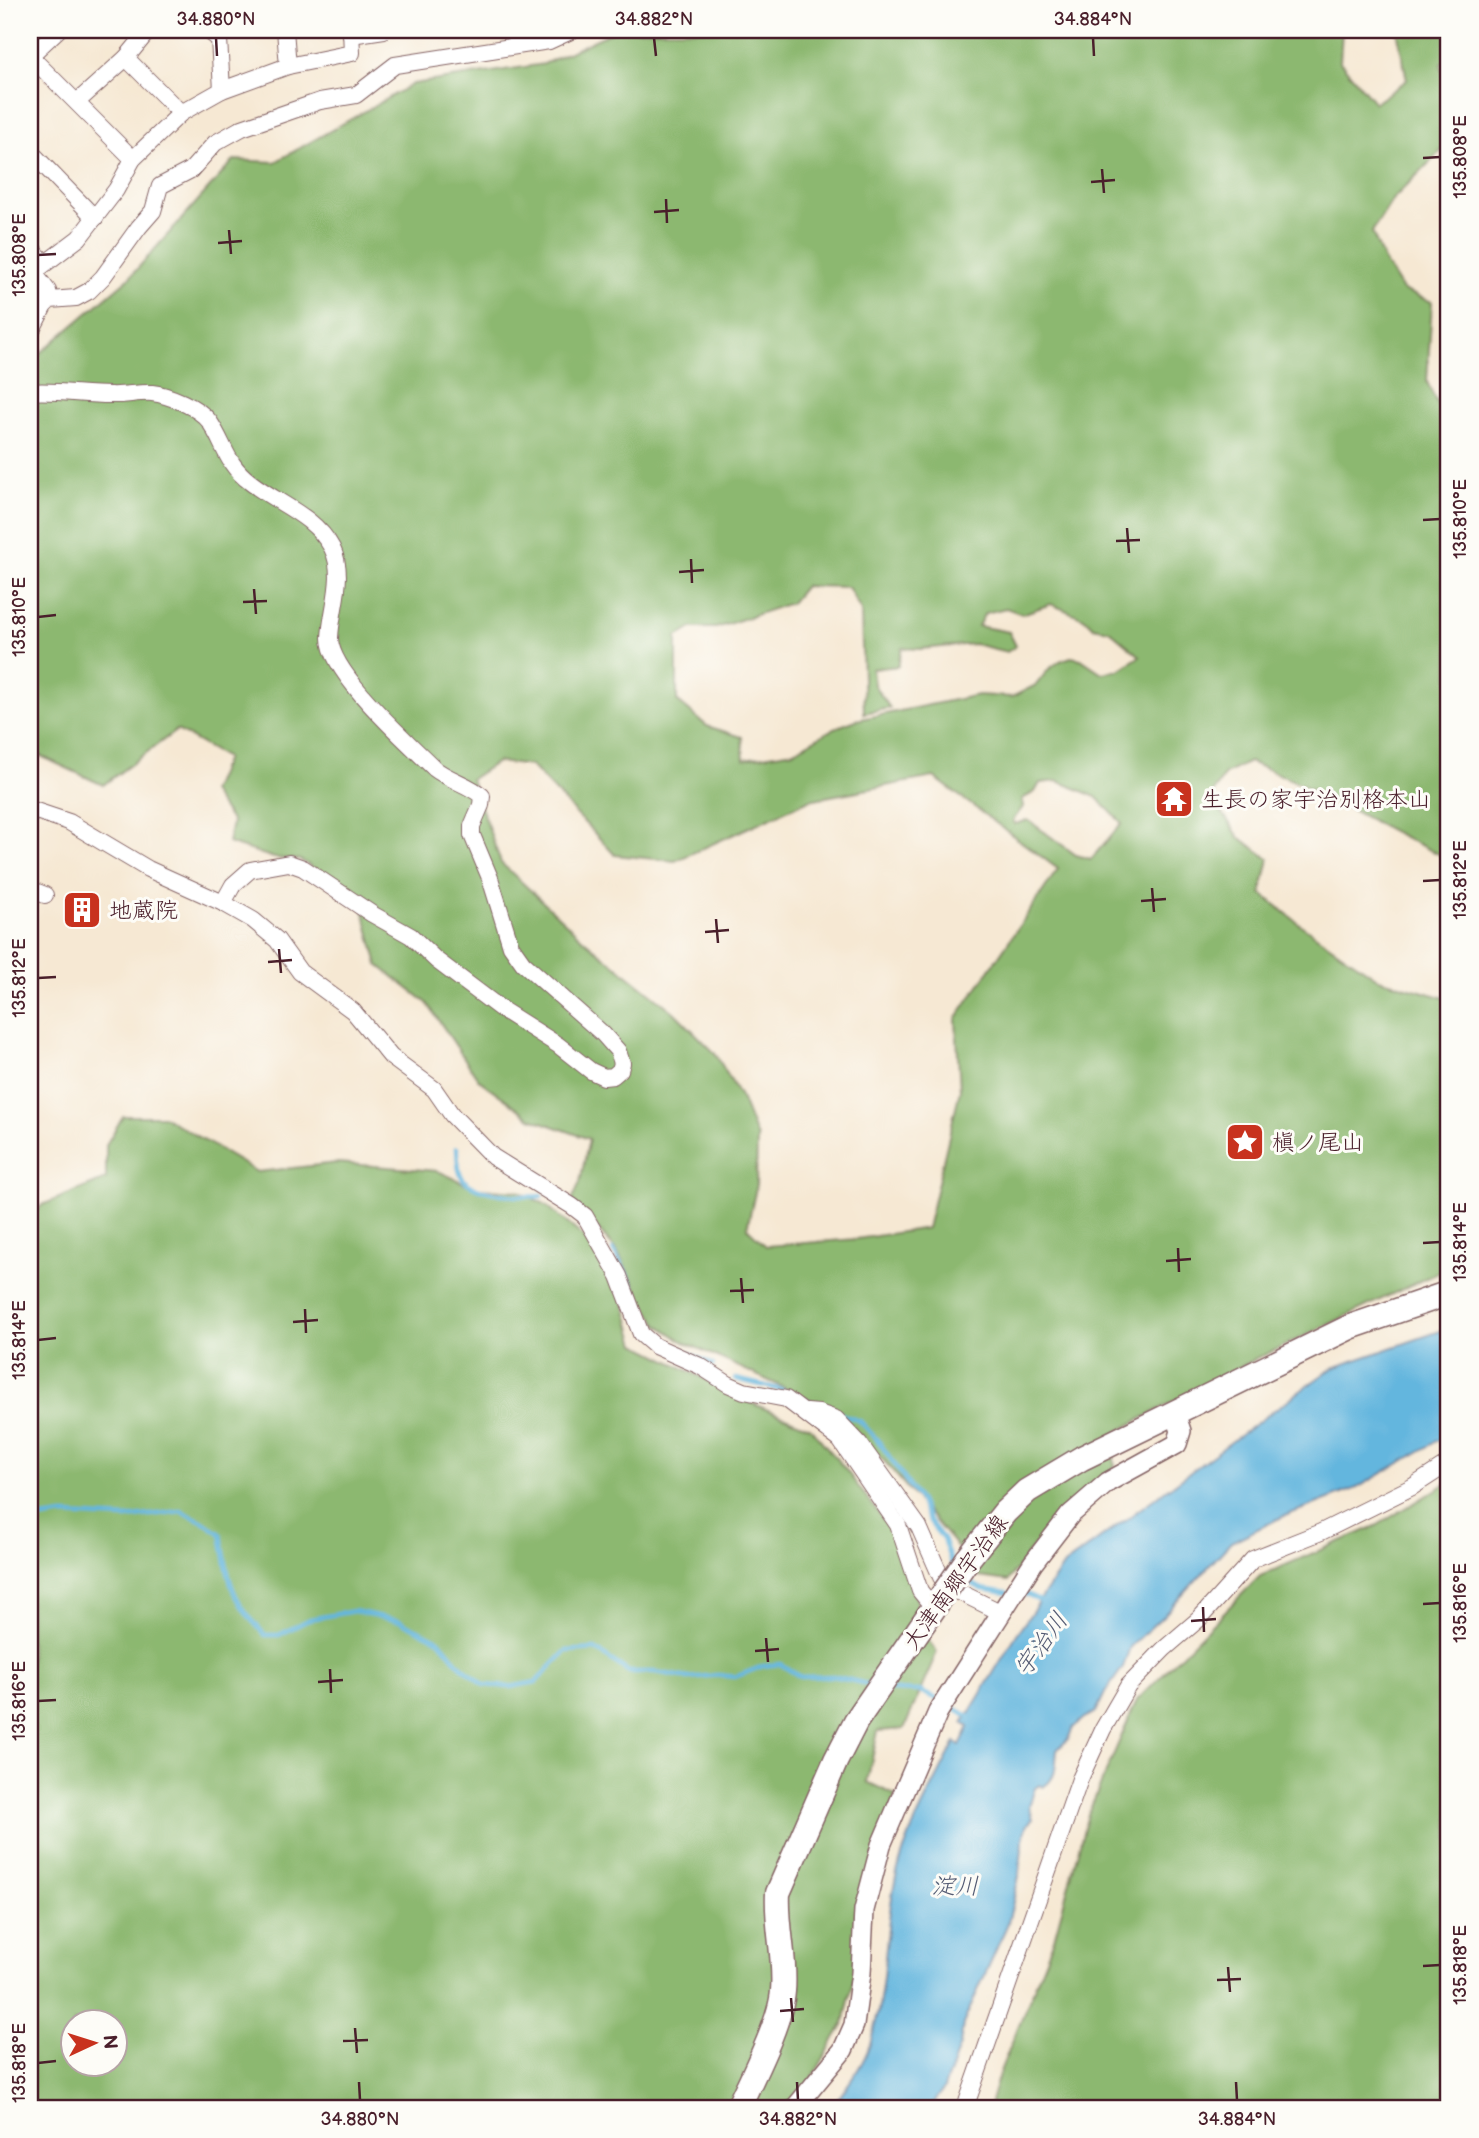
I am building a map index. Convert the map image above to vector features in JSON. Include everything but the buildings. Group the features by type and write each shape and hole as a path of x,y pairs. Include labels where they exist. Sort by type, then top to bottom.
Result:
{"main road":[{"name":"大津南郷宇治線","path":"738,2108 774,2026 783,1992 778,1893 836,1760 856,1721 937,1601 1004,1512 1027,1491 1082,1458 1275,1362 1350,1326 1449,1293"}],"street":[{"path":"58,30 30,56 133,159"},
{"path":"77,102 126,58 149,30"},
{"path":"207,30 219,39 222,90"},
{"path":"285,30 288,66"},
{"path":"36,270 79,238 116,190 133,159 181,113 222,90 288,66 352,53 351,32 384,30"},
{"path":"30,334 44,306 50,300 76,298 89,291 103,277 153,211 160,186 191,170 215,142 242,128 320,101 356,95 395,65 549,41 573,30"},
{"path":"126,58 181,113"},
{"path":"30,150 95,218"},
{"path":"30,247 36,270 50,300"},
{"path":"30,392 111,396 151,393 184,404 208,421 228,460 242,476 270,498 289,507 314,525 332,549 337,564 330,639 341,668 358,691 435,769 449,780 482,796 472,826 472,835 490,878 511,946 523,963 603,1034 618,1051 622,1063 620,1070 613,1076 604,1077 592,1070 501,1009 436,960 411,936 372,914 303,868 289,863 250,870 233,885 223,904"},
{"path":"30,810 69,822 148,869 253,920 277,940 300,972 353,1011 391,1057 434,1089 452,1115 493,1157 585,1216 620,1276 642,1334 656,1346 701,1366 728,1384 744,1391 786,1399 840,1440 898,1525 919,1591 937,1601"},
{"path":"806,1412 836,1419 859,1443 919,1527 940,1577 951,1588 961,1595 1004,1607"},
{"path":"795,2108 843,2050 854,2025 861,1973 864,1910 881,1845 938,1712 1020,1582 1070,1515 1108,1482 1177,1444 1181,1431 1175,1413"},
{"path":"965,2108 1080,1779 1103,1729 1128,1686 1164,1649 1199,1619 1253,1559 1321,1532 1412,1488 1449,1464"}],"green space":[{"path":"616,30 1342,30 1340,62 1375,103 1407,80 1397,30 1449,30 1449,60 1441,64 1449,99 1449,143 1393,199 1372,232 1383,259 1402,290 1432,302 1427,382 1449,428 1449,859 1300,784 1249,762 1225,774 1211,796 1239,837 1269,859 1261,893 1302,926 1379,979 1449,999 1449,1267 1229,1372 1111,1435 1115,1466 1058,1513 1008,1581 979,1577 959,1549 886,1463 837,1412 682,1341 659,1325 617,1251 572,1200 580,1182 589,1139 531,1118 479,1080 427,1003 378,965 360,897 300,860 274,858 228,843 232,822 211,792 226,758 177,730 103,785 30,751 30,362 130,277 234,160 275,162 413,84 544,64","holes":["805,586 848,587 861,611 864,713 890,708 874,685 872,669 898,666 902,648 974,644 1007,652 1016,646 1009,632 978,626 985,613 1006,608 1022,614 1051,604 1084,618 1093,627 1109,630 1140,656 1119,670 1102,673 1081,659 1071,657 1048,670 1036,685 1012,697 978,695 856,720 835,728 794,751 744,759 742,737 707,726 677,701 677,637 692,628 716,628 791,603","497,762 531,766 615,855 675,861 809,800 934,777 1058,869 956,1019 960,1090 927,1228 857,1239 766,1246 747,1228 756,1188 757,1138 742,1100 715,1053 674,1012 584,940 501,863 471,779","1058,781 1096,797 1122,823 1091,859 1076,855 1028,820 1015,824 1013,820 1023,807 1022,799 1035,792 1040,783"]},
{"path":"123,1116 163,1116 257,1172 337,1163 438,1171 475,1188 518,1191 545,1204 586,1239 622,1296 636,1344 756,1405 810,1427 888,1526 917,1600 915,1623 937,1652 904,1729 878,1731 867,1782 895,1795 844,2023 795,2108 30,2108 30,1219 42,1205 106,1179 106,1145"},
{"path":"1449,1482 1449,2108 989,2108 999,2074 1054,1939 1088,1814 1137,1700 1260,1576 1376,1526"}],"water":[{"name":"淀川","path":"1449,1328 1449,1434 1357,1488 1282,1517 1231,1542 1165,1614 1130,1647 1123,1667 1096,1712 1073,1728 1068,1739 1057,1750 1053,1775 1043,1787 1040,1785 1035,1788 1029,1806 1033,1819 1026,1826 1019,1876 1008,1923 963,2024 960,2045 944,2088 931,2108 832,2108 867,2053 876,2023 893,1891 909,1836 955,1742 960,1745 969,1727 963,1723 1017,1634 1064,1565 1333,1368"}],"waterway":[{"path":"457,1148 461,1174 471,1185 501,1194 541,1196"},
{"path":"613,1250 630,1280 639,1309"},
{"path":"681,1349 713,1365"},
{"path":"736,1379 782,1390"},
{"path":"790,1393 817,1406"},
{"path":"838,1413 860,1421 879,1442 943,1539 953,1567"},
{"path":"30,1520 63,1515 127,1518 181,1511 221,1534 233,1589 244,1610 265,1635 279,1635 310,1619 354,1611 400,1621 439,1640 457,1662 484,1685 510,1687 536,1682 566,1651 595,1649 629,1672 656,1672 688,1678 718,1675 735,1677 763,1666 780,1664 801,1677 833,1676 871,1685"},
{"path":"963,1579 982,1589 1007,1593"},
{"name":"宇治川","path":"1020,1594 1029,1595 1044,1603"},
{"path":"889,1690 920,1691 938,1700"},
{"path":"949,1705 972,1718"}],"place":[{"name":"生長の家宇治別格本山","path":"1174,799"},
{"name":"地蔵院","path":"82,910"},
{"name":"槇ノ尾山","path":"1245,1142"}]}
